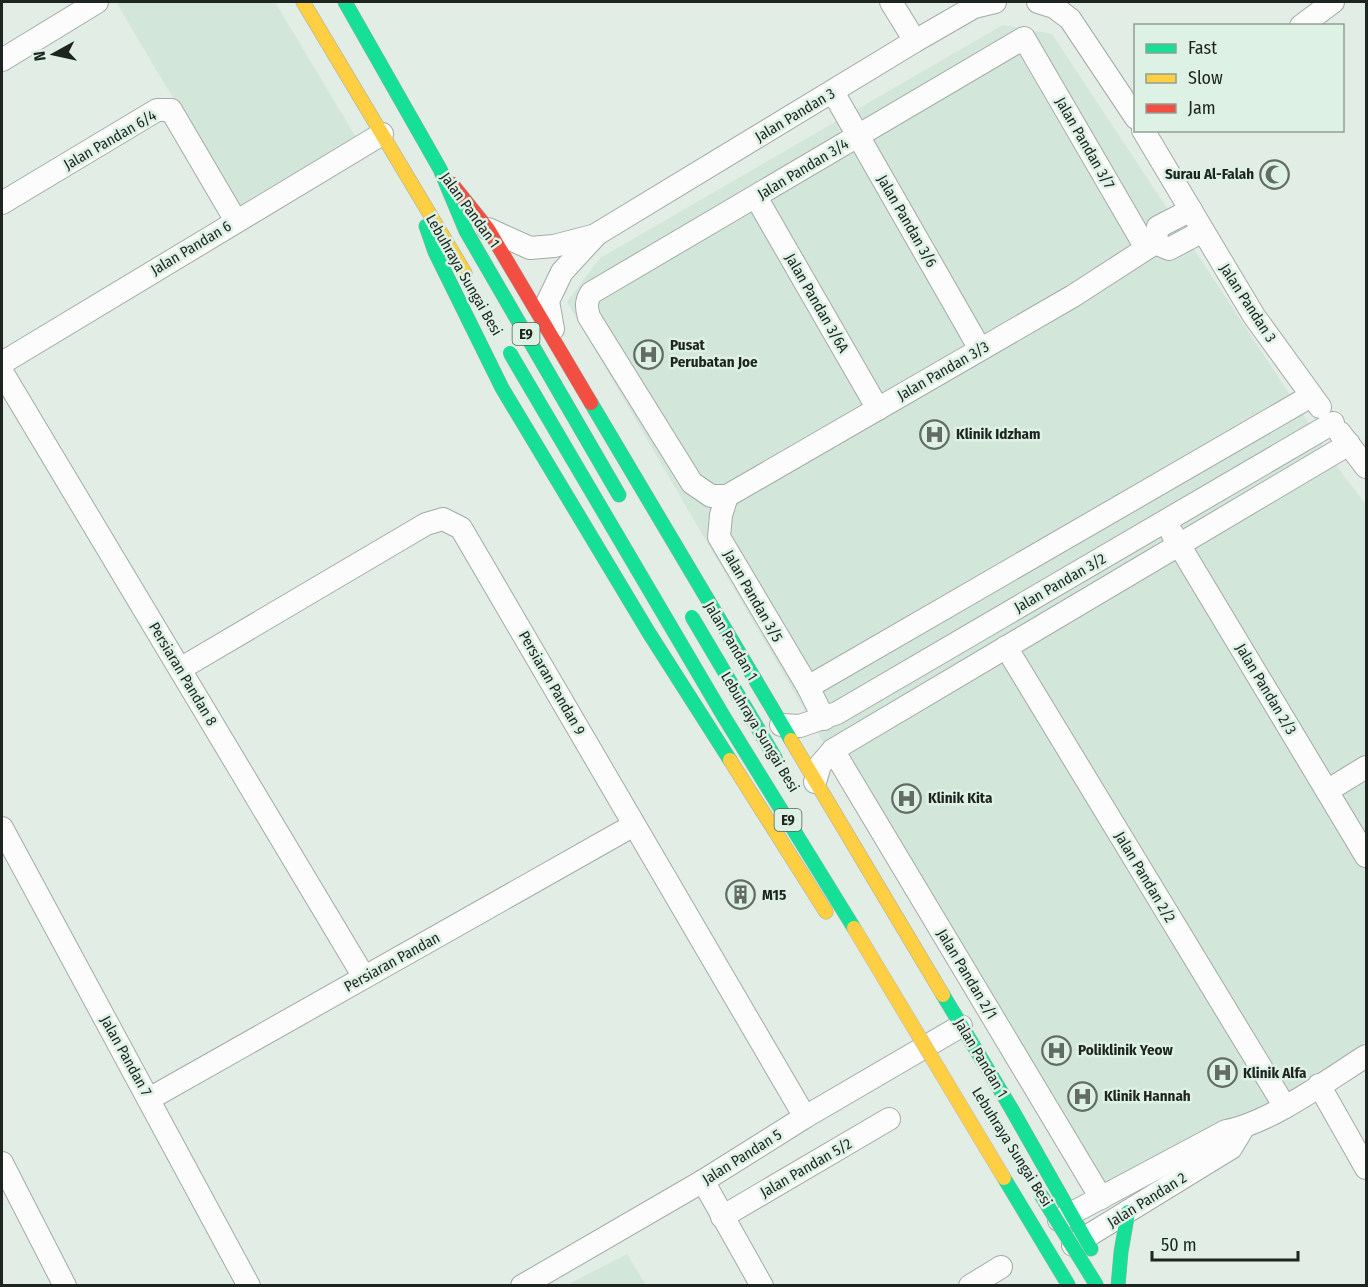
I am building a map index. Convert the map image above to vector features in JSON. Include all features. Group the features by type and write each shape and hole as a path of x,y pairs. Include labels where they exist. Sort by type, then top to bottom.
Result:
{"main road":[{"path":"303,2 414,190 435,252 502,388 649,633 834,924"},
{"name":"Jalan Pandan 1","path":"345,2 440,169 488,229 781,725 806,775 961,1026 1072,1214 1110,1286"},
{"name":"Lebuhraya Sungai Besi","path":"440,169 466,231 625,506"},
{"name":"Lebuhraya Sungai Besi","path":"414,190 472,286"},
{"name":"Lebuhraya Sungai Besi","path":"504,343 724,717 1069,1286"},
{"name":"Lebuhraya Sungai Besi","path":"686,608 784,772"},
{"path":"752,796 770,797 784,792"},
{"path":"865,973 1027,1237 1054,1286"},
{"path":"937,1025 950,1045"},
{"name":"Lebuhraya Sungai Besi","path":"1035,1185 1097,1286"},
{"path":"1118,1286 1128,1212"}],"street":[{"path":"2,60 97,2"},
{"path":"891,2 915,41"},
{"name":"Jalan Pandan 3","path":"488,229 530,248 554,246 597,234 915,41 974,7 996,2"},
{"path":"1038,2 1054,7 1070,19 1134,115"},
{"path":"1304,24 1333,2"},
{"name":"Jalan Pandan 3/4","path":"728,496 711,496 692,483 589,316 586,304 591,293 1024,38"},
{"name":"Jalan Pandan 3/7","path":"1024,38 1151,246"},
{"name":"Jalan Pandan 3/6","path":"833,92 980,350"},
{"name":"Jalan Pandan 6/4","path":"2,203 157,110 171,110 236,221"},
{"name":"Jalan Pandan 3","path":"1151,133 1191,210 1254,316 1311,396 1366,467"},
{"name":"Jalan Pandan 6","path":"2,363 382,134"},
{"name":"Jalan Pandan 3/6A","path":"756,197 878,409"},
{"name":"Jalan Pandan 3/3","path":"728,496 1072,296 1151,246 1158,227 1191,210"},
{"path":"1151,246 1169,249 1203,231"},
{"name":"Jalan Pandan 3","path":"557,348 548,301 562,272 597,234"},
{"name":"Persiaran Pandan 8","path":"2,372 364,977"},
{"path":"808,687 1311,396"},
{"name":"Jalan Pandan 3/2","path":"781,725 800,726 824,719 1333,423"},
{"path":"806,775 820,765 833,750 1349,444"},
{"name":"Jalan Pandan 3/5","path":"728,496 721,515 719,537 808,687 824,719"},
{"name":"Persiaran Pandan 9","path":"180,669 426,524 443,519 461,528 805,1117"},
{"name":"Jalan Pandan 2/3","path":"1166,522 1366,856"},
{"name":"Jalan Pandan 2/2","path":"1006,647 1285,1107"},
{"name":"Jalan Pandan 2/1","path":"833,750 1101,1198"},
{"path":"1327,791 1366,767"},
{"name":"Persiaran Pandan","path":"149,1099 634,825"},
{"name":"Jalan Pandan 7","path":"2,828 8,854 149,1099 249,1286"},
{"name":"Jalan Pandan 5","path":"522,1286 703,1181 805,1117 961,1026"},
{"name":"Jalan Pandan 2","path":"1027,1237 1226,1131 1243,1128 1285,1107 1366,1056"},
{"path":"1318,1085 1366,1168"},
{"name":"Jalan Pandan 5/2","path":"722,1217 889,1119"},
{"name":"Jalan Pandan 2","path":"1043,1265 1231,1148 1243,1128"},
{"path":"3,1171 65,1286"},
{"path":"703,1181 762,1286"},
{"path":"970,1286 1001,1267"}],"shaded area":[{"path":"116,2 275,2 357,139 239,209"},
{"path":"1003,25 1052,34 1339,469 1366,505 1366,1042 1097,1212 567,302 600,258"},
{"path":"627,1254 646,1285 567,1285"}],"traffic: fast":[{"path":"345,2 440,169 466,231 619,495"},
{"path":"426,226 435,252 502,388 649,633 730,760"},
{"path":"510,353 724,717 854,928"},
{"path":"591,403 791,740"},
{"path":"692,617 776,759"},
{"path":"943,995 1011,1108 1091,1249"},
{"path":"1004,1178 1069,1286"},
{"path":"1041,1195 1097,1286"},
{"path":"1118,1286 1128,1212"}],"traffic: slow":[{"path":"303,2 465,273"},
{"path":"791,740 943,995"},
{"path":"730,760 826,912"},
{"path":"854,928 1004,1178"}],"traffic: jam":[{"path":"452,184 488,229 591,403"}],"place":[{"name":"Surau Al-Falah","path":"1275,174"},
{"name":"Pusat Perubatan Joe","path":"649,354"},
{"name":"Klinik Idzham","path":"935,434"},
{"name":"Klinik Kita","path":"907,798"},
{"name":"M15","path":"741,895"},
{"name":"Poliklinik Yeow","path":"1057,1050"},
{"name":"Klinik Alfa","path":"1222,1073"},
{"name":"Klinik Hannah","path":"1083,1096"}]}
